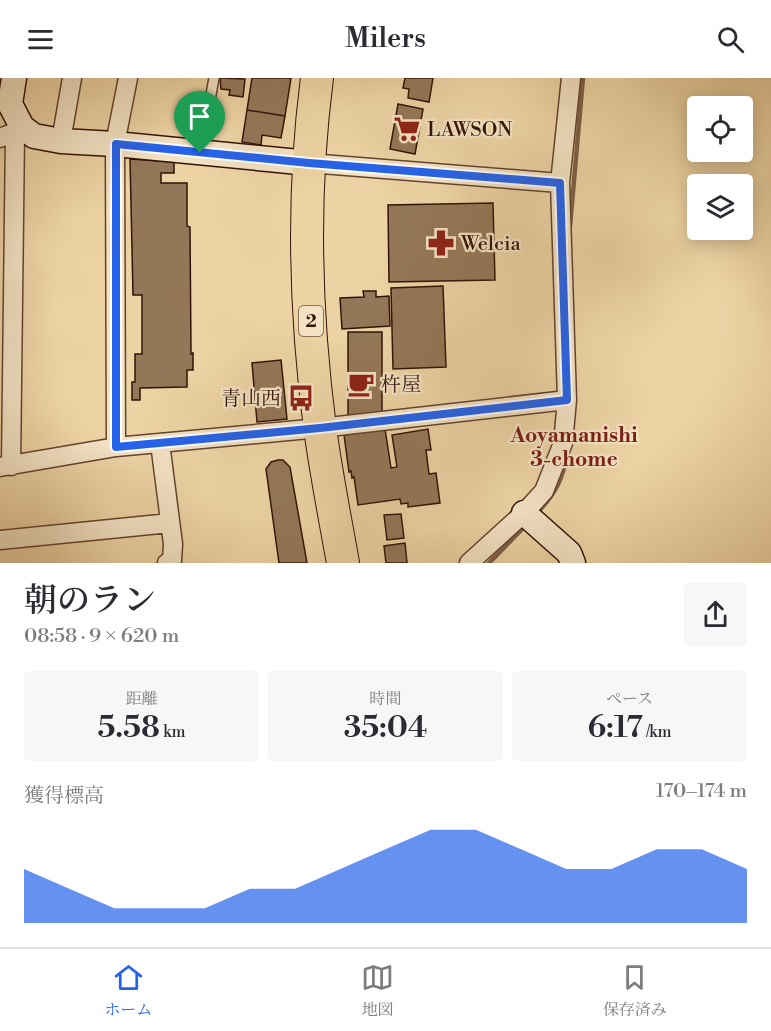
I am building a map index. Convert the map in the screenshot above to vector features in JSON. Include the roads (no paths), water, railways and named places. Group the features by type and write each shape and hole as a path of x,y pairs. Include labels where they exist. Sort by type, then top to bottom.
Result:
{"highway":[{"name":"2","path":"317,78 309,163 308,282 320,428 343,563"}],"street":[{"path":"14,78 10,104 12,133 7,247 6,466 116,447 320,428 567,400"},
{"path":"61,141 72,78"},
{"path":"116,447 116,144 128,78"},
{"path":"469,563 524,513 544,490 563,443 567,400 560,183 571,78"},
{"path":"12,133 61,141 560,183"},
{"path":"160,443 170,523 172,560 167,563"},
{"path":"524,513 569,553 573,563"},
{"path":"0,540 170,523"}],"lane":[{"path":"200,153 214,78"}],"waterway":[{"path":"570,226 583,78"},
{"path":"537,513 557,486 568,453"},
{"path":"489,563 527,524"}],"place":[{"name":"LAWSON","path":"407,129"},
{"name":"Welcia","path":"441,243"},
{"name":"杵屋","path":"361,384"},
{"name":"青山西","path":"301,398"}],"district":[{"name":"Aoyamanishi 3-chome","path":"574,447"}]}
